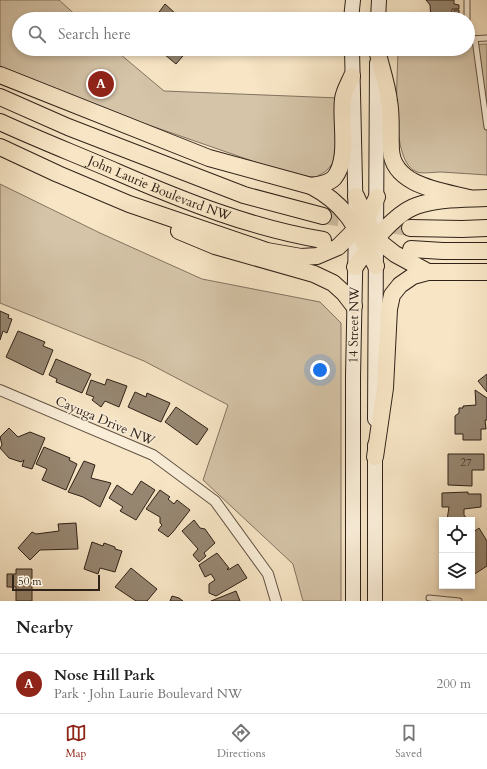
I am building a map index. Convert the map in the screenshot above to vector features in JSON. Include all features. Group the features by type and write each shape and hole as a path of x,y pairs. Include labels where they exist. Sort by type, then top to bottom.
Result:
{"main road":[{"path":"352,12 353,0"},
{"path":"378,12 379,0"},
{"path":"352,56 356,196 361,223 371,244 376,266"},
{"path":"371,244 377,197 377,56"},
{"path":"379,56 390,102 391,152 394,165 403,175 420,185 469,198"},
{"path":"0,75 209,158 311,186 326,194 361,223"},
{"path":"311,186 325,184 334,178 339,167 343,154 343,98 352,76"},
{"name":"John Laurie Boulevard NW","path":"0,97 68,128 244,195 323,216"},
{"name":"John Laurie Boulevard NW","path":"0,122 169,194 216,212 290,235 323,240"},
{"path":"0,147 58,174 129,204 267,251 302,257 317,256 338,247 361,223 377,197"},
{"path":"355,267 371,244 405,212 415,207 433,202 469,198 487,198"},
{"path":"129,204 147,218 215,246 314,274 333,283 344,293 354,306"},
{"name":"14 Street NW","path":"353,601 354,306 355,267 361,223"},
{"path":"410,228 487,228"},
{"path":"371,244 428,272"},
{"path":"411,249 487,251"},
{"name":"14 Street NW","path":"375,601 376,266"},
{"path":"375,457 385,388 389,309 392,295 400,284 413,276 428,272 487,272"}],"street":[{"name":"Cayuga Drive NW","path":"0,390 153,455 215,501 268,574 276,601"}],"lane":[{"path":"467,0 467,12"},
{"path":"487,38 475,38 487,127"},
{"path":"429,598 459,601"}],"shaded area":[{"path":"0,0 59,0 72,12 12,12 12,56 122,56 164,91 339,98 335,161 326,171 316,177 302,176 281,171 143,123 0,66"},
{"path":"487,44 487,175 441,172 419,173 408,165 402,153 397,117 398,56 475,56 475,45"},
{"path":"0,184 100,233 202,279 320,302 341,323 341,601 303,601 293,564 203,480 228,405 144,361 0,303"}],"building":[{"path":"426,0 454,0 454,4 459,5 459,9 452,9 452,12 430,12 430,5"},
{"path":"165,4 174,12 159,12"},
{"path":"454,10 459,10 459,12 454,12"},
{"path":"166,56 183,56 176,64"},
{"path":"0,311 9,315 8,318 12,319 7,333 3,331 0,340"},
{"path":"18,331 45,342 43,346 53,350 43,375 6,357"},
{"path":"56,359 91,374 82,393 56,382 57,379 49,375"},
{"path":"487,374 487,392 478,381"},
{"path":"107,379 127,386 119,407 105,401 101,407 92,400 94,397 86,394 91,380 105,385"},
{"path":"475,390 487,398 487,420 485,420 486,429 481,429 481,440 463,440 463,434 455,434 455,416 459,413 459,408 463,408 463,406 476,405"},
{"path":"135,392 146,397 147,393 170,403 161,422 128,407"},
{"path":"176,407 208,429 197,445 165,422"},
{"path":"9,428 18,437 30,432 45,438 32,469 22,466 24,460 21,462 9,458 0,448 2,445 0,437"},
{"path":"44,447 70,458 69,460 77,464 66,490 42,480 47,469 36,464"},
{"path":"448,454 484,454 484,470 472,470 472,486 448,485"},
{"path":"84,461 95,465 91,478 111,483 100,507 83,497 68,492"},
{"path":"141,481 155,490 136,520 120,511 123,507 109,498 117,485 132,495"},
{"path":"160,490 170,497 168,499 174,504 177,500 190,510 168,537 158,530 162,525 160,523 160,517 146,509"},
{"path":"468,492 468,494 481,494 481,507 464,509 466,517 447,517 449,507 442,507 442,493"},
{"path":"194,520 200,528 205,529 215,543 204,553 206,556 199,562 193,555 198,549 182,531"},
{"path":"76,523 78,549 40,550 30,560 18,548 32,532 36,534 59,531 58,524"},
{"path":"479,528 487,541 487,566 475,574 475,553 475,531"},
{"path":"92,542 103,546 104,543 122,551 115,572 100,568 98,574 84,569"},
{"path":"217,553 229,568 227,569 228,570 238,564 247,578 216,596 209,593 209,584 215,580 211,574 205,577 199,565"},
{"path":"131,568 157,589 147,601 136,601 115,587"},
{"path":"16,569 32,569 32,601 16,601 16,587 7,587 7,574 16,574"},
{"path":"236,591 240,601 211,601"},
{"path":"172,596 179,598 183,601 170,601"}],"tunnel":[{"path":"323,216 410,228"}],"place":[{"name":"Nose Hill Park","path":"101,84"}]}
